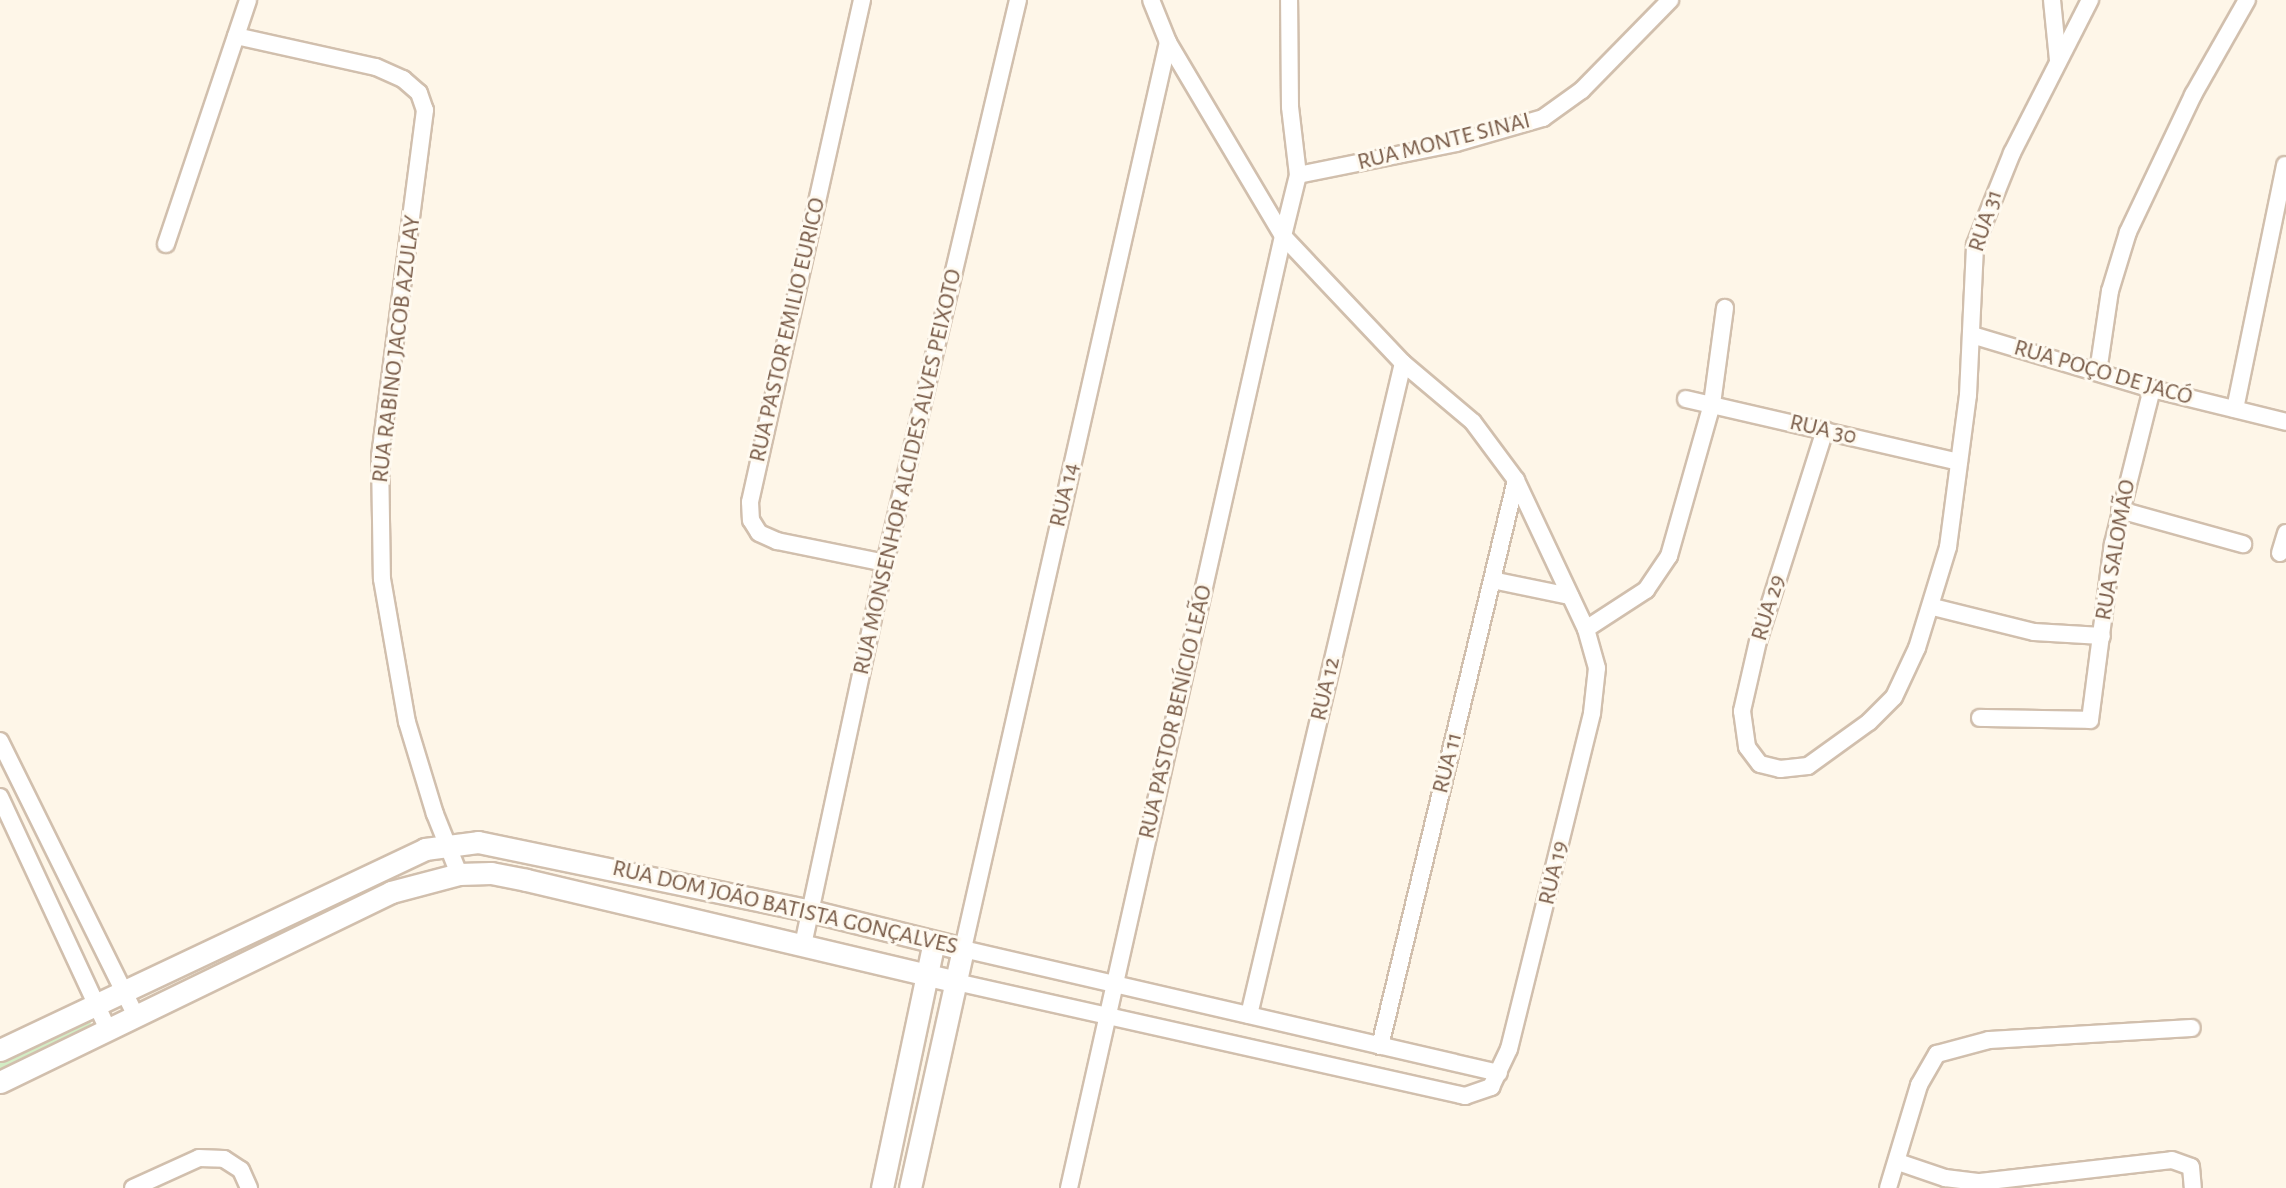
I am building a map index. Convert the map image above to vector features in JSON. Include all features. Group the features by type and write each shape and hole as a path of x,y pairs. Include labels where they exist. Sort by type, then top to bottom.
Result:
{"street":[{"path":"166,244 248,0"},
{"name":"RUA PASTOR EMILIO EURICO","path":"862,0 750,502 751,520 759,533 885,563"},
{"name":"RUA MONSENHOR ALCIDES ALVES PEIXOTO","path":"803,945 885,563 1018,0"},
{"path":"1151,0 1168,42 1283,236 1403,363 1473,422 1516,480 1586,629 1646,590 1658,576 1672,546 1712,404 1725,308"},
{"path":"1289,0 1290,107 1298,175"},
{"name":"RUA MONTE SINAI","path":"1298,175 1455,143 1543,118 1582,90 1670,0"},
{"path":"2052,0 2059,60"},
{"name":"RUA 31","path":"1894,697 1933,607 1948,547 1972,335 1975,244 1989,203 2090,0"},
{"path":"2098,372 2110,290 2128,232 2187,106 2247,0"},
{"name":"RUA RABINO JACOB AZULAY","path":"236,36 376,67 411,86 425,110 380,456 382,579 407,722 459,874"},
{"name":"RUA 14","path":"963,949 1168,42"},
{"path":"2235,409 2285,165"},
{"name":"RUA PASTOR BENÍCIO LEÃO","path":"1069,1188 1105,1019 1298,175"},
{"name":"RUA POÇO DE JACÓ","path":"1972,335 2152,389 2286,422"},
{"name":"RUA 12","path":"1249,1015 1403,363"},
{"name":"RUA SALOMÃO","path":"1980,718 2082,723 2094,713 2120,510 2152,389"},
{"name":"RUA 30","path":"1686,398 1959,462"},
{"name":"RUA 29","path":"1825,430 1758,641 1742,711 1747,747 1760,764 1780,769 1808,766 1828,754 1894,697"},
{"name":"RUA 11","path":"1380,1046 1516,480"},
{"path":"2120,510 2242,544"},
{"path":"2280,553 2286,533"},
{"path":"1492,580 1570,596"},
{"path":"1933,607 2034,632 2102,636"},
{"name":"RUA 19","path":"1491,1087 1520,1017 1592,713 1597,685 1593,653 1586,629"},
{"path":"0,774 3,748"},
{"path":"3,748 136,1016"},
{"path":"0,797 108,1030"},
{"name":"RUA DOM JOÃO BATISTA GONÇALVES","path":"0,1050 388,865 447,843 478,842 811,911 963,949 1499,1073"},
{"name":"RUA DOM JOÃO BATISTA GONÇALVES","path":"0,1082 391,892 459,874 491,873 803,945 1105,1019 1446,1093 1465,1096 1491,1087"},
{"path":"882,1188 934,942"},
{"path":"910,1188 963,949"},
{"path":"1888,1188 1924,1073 1937,1054 1949,1048 1989,1040 2192,1028"},
{"path":"133,1188 199,1158 224,1159 241,1170 249,1188"},
{"path":"1898,1162 1948,1183 2081,1180 2172,1160 2192,1167 2193,1188"}],"green space":[{"path":"82,1018 91,1021 90,1028 0,1072 0,1060"}]}
